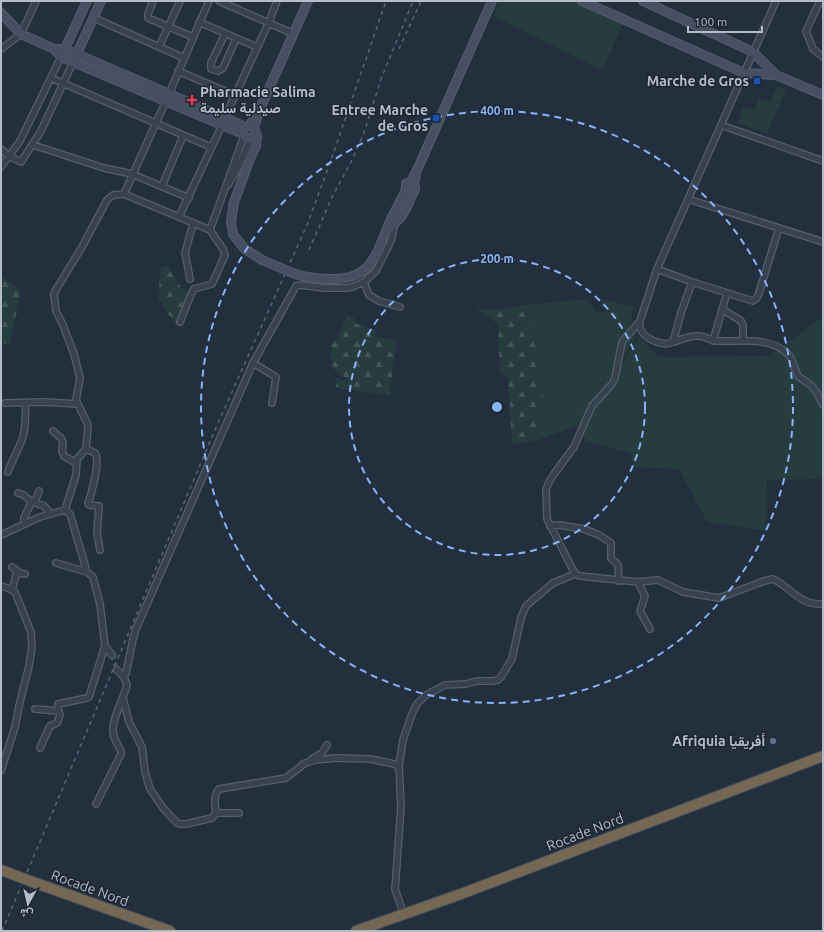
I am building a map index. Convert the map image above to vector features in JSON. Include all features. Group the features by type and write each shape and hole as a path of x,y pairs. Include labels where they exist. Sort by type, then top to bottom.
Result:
{"highway":[{"name":"Rocade Nord","path":"356,931 404,915 823,756"},
{"name":"Rocade Nord","path":"1,870 170,931"}],"street":[{"path":"1,49 21,34 36,1"},
{"path":"1,167 27,130 87,1"},
{"path":"1,149 21,162 33,145 101,1"},
{"path":"153,1 148,18 193,37"},
{"path":"159,47 180,1"},
{"path":"124,194 209,1"},
{"path":"219,1 294,34"},
{"path":"179,217 269,22 277,1"},
{"path":"210,230 229,176 260,111 308,1"},
{"path":"386,232 401,216 418,168 492,1"},
{"path":"582,1 744,73 776,75 823,95"},
{"path":"643,1 753,52 776,75"},
{"path":"776,1 656,269 642,312 640,328 645,335 664,344 670,344 689,337 698,336 713,340 752,340 772,345 788,354 795,366 798,376 812,386 823,405"},
{"path":"820,2 806,31 813,49 823,57"},
{"path":"1,13 21,34 54,49 61,57 167,97"},
{"path":"94,18 184,58"},
{"path":"199,22 257,47"},
{"path":"225,34 211,64 211,68 218,71 223,68 236,39"},
{"path":"54,49 65,49 167,97 249,133 256,146 234,202 231,222 233,234 245,249 262,260 295,274 306,278 342,280 355,276 371,263 382,244 391,219 411,186"},
{"path":"178,71 234,95"},
{"path":"51,78 211,147"},
{"path":"721,125 823,161"},
{"path":"162,186 183,136"},
{"path":"33,145 90,164 132,174 189,198"},
{"path":"65,510 76,475 76,463 78,456 86,449 88,425 77,404 77,390 80,378 72,349 56,311 54,294 82,247 107,200 113,195 124,194 210,230 223,249 225,255 212,284 192,292 180,322"},
{"path":"688,199 823,242"},
{"path":"124,677 136,629 253,363 296,286 347,288 364,282 376,272 391,241 398,207"},
{"path":"190,279 185,253 193,224"},
{"path":"656,269 753,301 756,299 779,228"},
{"path":"364,282 369,295 379,301 400,307"},
{"path":"674,342 681,313 692,282"},
{"path":"713,340 727,293"},
{"path":"722,309 741,322 743,325 743,340"},
{"path":"640,321 622,342 615,378 612,384 592,406 574,447 547,486 547,519 575,574 619,581 638,582 658,580 682,592 719,598 723,598 764,581 773,579 801,600 810,603 823,604"},
{"path":"253,363 276,377 272,403"},
{"path":"5,403 77,404"},
{"path":"8,472 23,437 26,403"},
{"path":"53,432 61,438 64,456 76,463"},
{"path":"86,449 95,454 97,464 88,503 89,505 99,506 97,533 100,550"},
{"path":"24,524 24,518 39,491"},
{"path":"18,492 46,508 51,514"},
{"path":"1,535 24,524 65,510"},
{"path":"40,748 50,726 57,723 60,715 58,704 89,697 105,646 100,604 92,577 87,572 70,514 65,510"},
{"path":"550,526 559,525 587,529 609,541 612,545 611,558 618,565 619,581"},
{"path":"56,564 87,572"},
{"path":"12,567 18,572 25,574"},
{"path":"12,590 18,572"},
{"path":"404,915 395,889 401,806 399,766 406,729 417,704 426,695 445,685 498,680 512,659 521,618 526,606 553,583 575,574"},
{"path":"638,582 645,596 640,611 650,630"},
{"path":"1,586 15,592 31,632 32,647 15,727 1,770"},
{"path":"105,646 112,655"},
{"path":"96,804 121,752 112,730 113,723 127,685 124,677 117,670"},
{"path":"123,698 129,722 142,747 145,772 150,789 164,808 177,823 180,824 212,818 216,813 215,800 219,789 286,778 322,753 327,745"},
{"path":"35,709 59,711"},
{"path":"309,762 336,758 370,759 399,766"},
{"path":"216,813 239,813"}],"green space":[{"path":"499,1 571,1 625,20 602,70 494,16"},
{"path":"778,86 786,90 767,134 738,123 743,107 754,110 758,99 770,102"},
{"path":"168,266 181,287 188,292 176,326 158,298 161,267"},
{"path":"1,276 21,291 10,344 1,343"},
{"path":"587,299 595,312 606,313 606,307 601,306 603,299 634,307 628,330 637,336 583,423 539,440 543,389 537,386 538,361 540,360 531,332 531,312 526,305"},
{"path":"526,305 531,312 531,332 540,360 538,361 537,386 543,389 539,440 512,444 508,376 500,372 498,324 476,309 499,309"},
{"path":"347,316 354,318 355,323 375,330 376,337 397,340 389,395 336,388 336,378 348,382 348,378 342,376 335,370 331,356 331,345 337,338"},
{"path":"823,317 823,479 767,480 766,531 707,522 679,469 634,467 631,453 584,441 584,425 639,337 659,357 769,356"}],"tunnel":[{"path":"112,655 117,670"}],"railway":[{"path":"2,931 214,432 307,225 386,1"},
{"path":"309,250 333,195 352,160 364,133 381,79 413,1"},
{"path":"399,49 421,1"}],"place":[{"name":"Marche de Gros","path":"757,81"},
{"name":"Pharmacie Salima صيدلية سليمة","path":"192,100"},
{"name":"Entree Marche de Gros","path":"436,118"},
{"name":"Afriquia أفريقيا","path":"773,741"}]}
